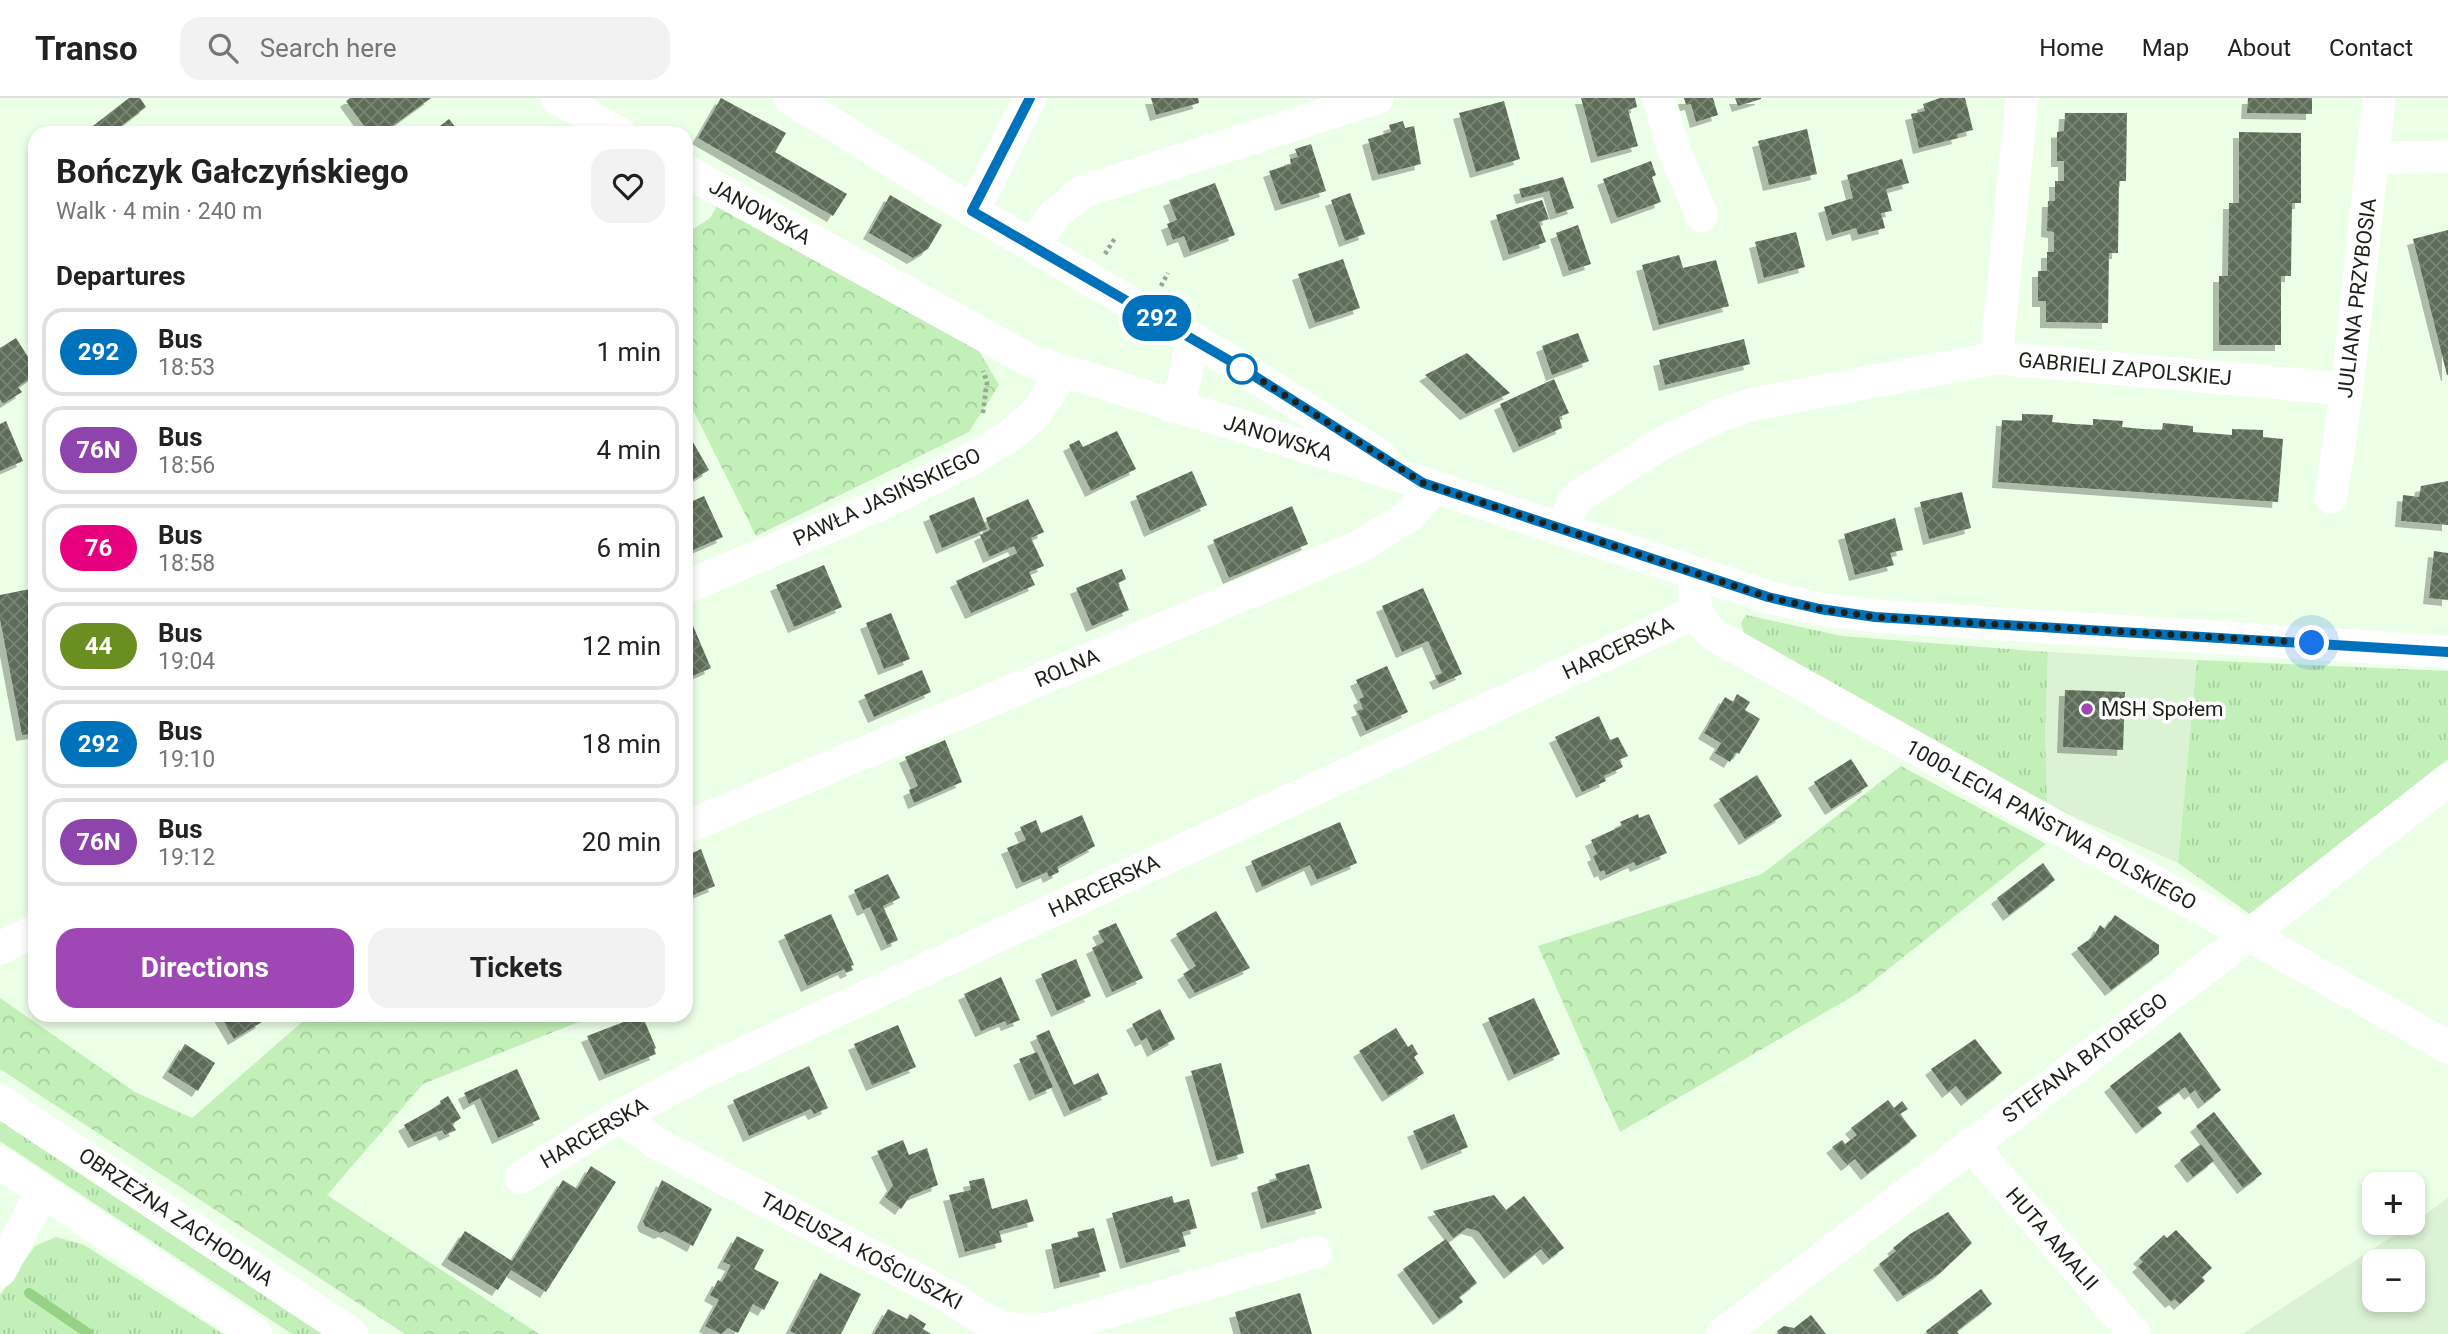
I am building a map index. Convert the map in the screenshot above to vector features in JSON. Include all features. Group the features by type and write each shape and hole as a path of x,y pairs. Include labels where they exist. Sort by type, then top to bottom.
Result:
{"street":[{"path":"557,98 607,126"},
{"path":"790,98 972,211 1194,340 1428,485"},
{"path":"972,211 1030,98"},
{"path":"1032,246 1055,214 1084,191 1377,98"},
{"path":"1658,98 1672,148 1702,216"},
{"name":"GABRIELI ZAPOLSKIEJ","path":"2022,98 1996,358 2347,389"},
{"name":"JULIANA PRZYBOSIA","path":"2331,497 2347,389 2379,98"},
{"path":"2373,158 2448,157"},
{"name":"JANOWSKA","path":"693,175 1029,360 1428,485 1781,600 1875,617 2448,652"},
{"path":"1171,406 1183,386 1194,340"},
{"path":"1562,529 1575,499 1659,445 1721,415 1754,404 1996,358"},
{"name":"PAWŁA JASIŃSKIEGO","path":"693,584 877,506 981,454 1012,434 1036,413 1063,372"},
{"name":"ROLNA","path":"693,824 1359,547 1409,516 1428,485"},
{"path":"1695,610 1699,574"},
{"name":"1000-LECIA PAŃSTWA POLSKIEGO","path":"1695,610 1703,625 1716,636 2448,1047"},
{"name":"HARCERSKA","path":"521,1177 621,1116 710,1069 1673,623 1695,610"},
{"name":"STEFANA BATOREGO","path":"1722,1334 2248,936 2448,780"},
{"path":"0,948 28,934"},
{"name":"OBRZEŻNA ZACHODNIA","path":"0,1101 352,1334"},
{"name":"TADEUSZA KOŚCIUSZKI","path":"621,1116 656,1143 950,1297 991,1324 1018,1332 1049,1329 1315,1252"},
{"name":"HUTA AMALII","path":"1970,1144 2134,1334"},
{"path":"0,1163 256,1334"},
{"path":"0,1271 42,1192"}],"shaded area":[{"path":"2048,652 2197,660 2178,863 2047,805 2045,732"},
{"path":"2448,1198 2448,1334 2242,1334 2362,1256 2362,1312 2425,1312 2425,1249 2373,1249 2395,1235 2425,1235 2425,1214"}],"green space":[{"path":"718,204 976,346 999,385 969,432 756,536 693,410 693,229 710,218"},
{"path":"1746,615 1842,636 2048,652 2045,732 2047,805 1745,636 1741,623"},
{"path":"2197,660 2448,671 2448,759 2250,914 2178,863"},
{"path":"1901,766 2046,844 1858,993 1620,1132 1538,946 1762,874"},
{"path":"0,998 28,1017 28,1022 34,1022 135,1092 192,1118 302,1022 578,1022 423,1084 327,1195 539,1334 405,1334 0,1069"},
{"path":"0,1121 324,1334 292,1334 0,1141"},
{"path":"56,1237 84,1245 223,1334 0,1334 0,1295 35,1246"}],"building":[{"path":"129,98 140,98 146,107 121,126 93,126"},
{"path":"350,98 431,98 393,126 364,126 346,101"},
{"path":"721,98 786,133 775,152 847,194 833,216 698,138"},
{"path":"1151,98 1198,98 1199,103 1156,115"},
{"path":"1581,98 1635,98 1637,107 1628,110 1638,146 1597,157"},
{"path":"1684,98 1713,98 1718,115 1696,122 1691,104 1686,105"},
{"path":"1735,98 1761,98 1761,99 1738,106"},
{"path":"1940,98 1965,98 1973,130 1957,134 1958,138 1919,148 1911,114 1925,111 1923,104"},
{"path":"2248,98 2312,98 2312,114 2247,113"},
{"path":"1504,101 1520,159 1476,172 1459,113"},
{"path":"2065,113 2127,113 2126,181 2119,181 2118,253 2109,253 2108,323 2046,322 2046,301 2038,301 2038,271 2047,271 2047,252 2054,252 2054,232 2047,231 2048,201 2055,201 2055,181 2064,181 2064,161 2057,161 2057,132 2064,131"},
{"path":"449,119 454,126 440,126"},
{"path":"1403,121 1405,128 1414,126 1421,164 1378,175 1368,139 1391,132 1389,125"},
{"path":"1807,129 1817,174 1769,185 1758,141"},
{"path":"2239,132 2301,133 2301,203 2292,203 2291,276 2281,276 2281,345 2219,345 2219,276 2228,276 2229,203 2239,203"},
{"path":"1311,144 1326,191 1281,205 1269,171 1291,164 1290,159 1298,157 1295,149"},
{"path":"1902,159 1909,183 1886,189 1892,211 1881,213 1885,228 1858,235 1856,228 1832,235 1824,207 1853,198 1847,175"},
{"path":"1651,161 1656,175 1652,177 1661,202 1617,218 1603,179"},
{"path":"1563,177 1574,208 1556,214 1549,191 1522,198 1519,189"},
{"path":"1215,183 1235,235 1190,252 1184,236 1173,240 1167,224 1177,220 1169,200"},
{"path":"1350,193 1365,234 1345,241 1331,200"},
{"path":"890,195 942,225 928,249 913,258 869,233"},
{"path":"1542,200 1549,219 1539,222 1546,242 1509,255 1496,215"},
{"path":"1578,225 1591,264 1569,271 1556,233"},
{"path":"2448,230 2448,375 2447,375 2413,239"},
{"path":"1796,232 1805,267 1764,278 1755,242"},
{"path":"1679,255 1683,268 1716,260 1729,306 1659,325 1642,265"},
{"path":"1343,259 1360,308 1315,323 1298,274"},
{"path":"1578,333 1589,361 1552,375 1542,346"},
{"path":"16,338 28,357 28,380 18,387 22,392 3,404 0,399 0,348"},
{"path":"1744,339 1750,364 1665,385 1659,360"},
{"path":"1467,353 1510,393 1466,414 1425,375"},
{"path":"1554,379 1569,413 1559,417 1562,428 1519,447 1500,404"},
{"path":"2022,414 2053,415 2052,422 2074,424 2093,425 2093,419 2123,421 2122,427 2143,429 2162,430 2163,423 2193,426 2193,432 2232,435 2232,429 2263,430 2263,437 2283,439 2278,502 1998,482 2002,420 2022,421"},
{"path":"6,421 23,461 0,471 0,424"},
{"path":"1117,431 1136,469 1091,491 1069,445 1079,440 1083,447"},
{"path":"693,442 709,470 693,480"},
{"path":"1192,471 1207,505 1150,531 1136,496"},
{"path":"2448,481 2448,525 2401,521 2403,495 2419,497 2421,486"},
{"path":"1962,492 1971,528 1929,539 1920,502"},
{"path":"704,496 723,537 693,550 693,501"},
{"path":"974,497 987,529 942,548 929,516"},
{"path":"1028,499 1044,532 1031,538 1044,566 1029,572 1035,585 971,613 956,581 1017,553 1014,546 989,557 980,535 990,530 986,518"},
{"path":"1292,506 1308,544 1229,578 1213,540"},
{"path":"1895,518 1903,550 1890,553 1894,565 1855,575 1844,534"},
{"path":"2434,551 2448,553 2448,600 2429,598"},
{"path":"824,565 842,607 794,627 776,585"},
{"path":"1122,569 1126,579 1118,583 1129,610 1092,626 1076,588"},
{"path":"1423,588 1462,674 1439,684 1435,676 1442,673 1428,641 1402,652 1382,606"},
{"path":"28,589 28,734 22,735 0,619 0,595"},
{"path":"891,613 910,659 884,669 866,623"},
{"path":"693,626 711,668 693,676"},
{"path":"1387,666 1408,712 1366,731 1357,711 1363,709 1359,699 1364,697 1356,680"},
{"path":"922,670 931,692 874,717 864,695"},
{"path":"2065,690 2125,692 2123,750 2063,747"},
{"path":"1737,694 1750,702 1745,710 1760,719 1739,754 1736,752 1730,762 1715,753 1721,743 1704,733 1725,697 1733,702"},
{"path":"1599,716 1610,740 1618,737 1628,756 1619,760 1623,767 1604,776 1606,781 1582,792 1555,737"},
{"path":"945,740 962,782 914,803 909,790 918,786 905,757"},
{"path":"1851,759 1868,786 1831,809 1814,782"},
{"path":"1757,775 1782,816 1745,839 1719,799"},
{"path":"1638,814 1639,818 1649,814 1667,853 1636,866 1634,862 1606,875 1604,870 1600,872 1593,856 1597,854 1591,840 1622,826 1620,822"},
{"path":"1082,815 1095,846 1057,867 1059,872 1049,877 1047,872 1022,883 1007,848 1026,840 1020,827 1036,820 1041,833"},
{"path":"1340,822 1357,863 1317,880 1310,865 1262,887 1251,861"},
{"path":"701,849 715,886 693,895 693,853"},
{"path":"2043,863 2055,880 2009,915 1997,898"},
{"path":"888,874 900,898 883,906 898,940 887,945 870,907 863,910 854,890"},
{"path":"1216,911 1250,968 1195,993 1183,974 1196,966 1176,934"},
{"path":"831,914 854,965 851,966 853,970 846,973 844,969 807,986 784,935"},
{"path":"2115,915 2159,945 2159,954 2111,990 2077,948 2093,937 2100,925 2105,929"},
{"path":"1116,923 1143,978 1112,992 1092,948 1104,942 1098,931"},
{"path":"1076,959 1091,996 1057,1011 1041,974"},
{"path":"1001,977 1020,1020 1007,1025 1005,1021 981,1031 964,994"},
{"path":"1534,998 1560,1054 1514,1075 1488,1018"},
{"path":"1160,1009 1175,1039 1153,1051 1147,1038 1141,1041 1132,1024"},
{"path":"224,1022 262,1022 234,1039"},
{"path":"624,1022 645,1022 656,1054 605,1075 587,1036"},
{"path":"898,1025 916,1067 872,1085 854,1044"},
{"path":"1396,1028 1408,1047 1412,1044 1418,1054 1414,1057 1424,1073 1388,1096 1359,1051"},
{"path":"1049,1030 1074,1085 1098,1073 1108,1094 1070,1111 1036,1036"},
{"path":"2180,1032 2221,1090 2204,1103 2195,1090 2190,1094 2185,1087 2157,1107 2162,1113 2142,1128 2110,1086"},
{"path":"1975,1039 2002,1073 1967,1100 1956,1086 1948,1092 1931,1069"},
{"path":"185,1044 215,1063 198,1091 168,1072"},
{"path":"1037,1052 1053,1087 1035,1095 1019,1059"},
{"path":"1221,1063 1244,1153 1217,1161 1191,1071"},
{"path":"809,1066 828,1108 814,1114 811,1109 749,1136 733,1100"},
{"path":"517,1069 540,1119 498,1138 480,1098 469,1104 464,1093"},
{"path":"448,1096 461,1118 452,1124 456,1130 445,1135 442,1130 414,1142 404,1125 441,1104 440,1101"},
{"path":"1888,1100 1894,1108 1902,1101 1908,1109 1900,1114 1917,1136 1867,1174 1855,1159 1847,1165 1832,1147 1842,1140 1845,1144 1857,1135 1851,1128"},
{"path":"2214,1112 2262,1174 2243,1188 2196,1126"},
{"path":"1454,1114 1468,1147 1427,1164 1413,1131"},
{"path":"903,1140 909,1155 927,1148 938,1185 910,1196 901,1209 885,1197 893,1185 877,1151"},
{"path":"2201,1144 2214,1161 2193,1177 2180,1160"},
{"path":"1309,1164 1322,1208 1267,1223 1257,1187 1277,1180 1275,1174"},
{"path":"591,1166 616,1182 546,1292 511,1270 498,1290 447,1259 465,1231 512,1261 563,1180 577,1189"},
{"path":"984,1178 992,1209 1027,1199 1034,1221 999,1231 1002,1242 965,1252 949,1195 971,1190 969,1181"},
{"path":"662,1180 712,1209 693,1246 665,1231 660,1233 645,1226 643,1221"},
{"path":"1494,1195 1506,1210 1524,1196 1564,1248 1549,1259 1541,1249 1510,1273 1478,1231 1467,1228 1453,1238 1433,1211"},
{"path":"1172,1196 1174,1203 1189,1199 1197,1228 1182,1232 1186,1246 1126,1263 1112,1213"},
{"path":"1948,1212 1972,1243 1940,1273 1903,1296 1879,1264 1896,1251 1893,1248 1910,1234"},
{"path":"1094,1228 1106,1271 1060,1283 1051,1244 1079,1237 1077,1232"},
{"path":"2176,1230 2212,1268 2202,1277 2205,1281 2180,1304 2175,1299 2171,1302 2138,1266 2143,1262 2139,1258 2164,1235 2167,1238"},
{"path":"737,1236 764,1250 754,1269 779,1282 764,1310 753,1304 738,1333 728,1328 721,1334 705,1326 719,1300 710,1295 718,1280 722,1282 731,1265 723,1262"},
{"path":"1446,1239 1477,1283 1459,1297 1463,1302 1439,1319 1403,1269"},
{"path":"820,1273 861,1294 841,1334 796,1334 790,1331"},
{"path":"1981,1289 1992,1304 1957,1331 1959,1334 1928,1334 1926,1331"},
{"path":"1300,1293 1312,1334 1241,1334 1235,1312"},
{"path":"888,1309 907,1319 910,1314 926,1324 923,1329 931,1334 874,1334"},
{"path":"1811,1315 1826,1334 1779,1334 1777,1331 1784,1326 1794,1328"}],"waterway":[{"path":"29,1293 89,1334"}],"bus line":[{"name":"292","path":"1030,98 972,211 1237,365 1423,483 1768,597 1820,609 1875,617 2448,652"}],"place":[{"name":"MSH Społem","path":"2087,709"}],"route":[{"path":"1242,369 1237,365 1423,483 1768,597 1820,609 1875,617 2312,643"}]}
